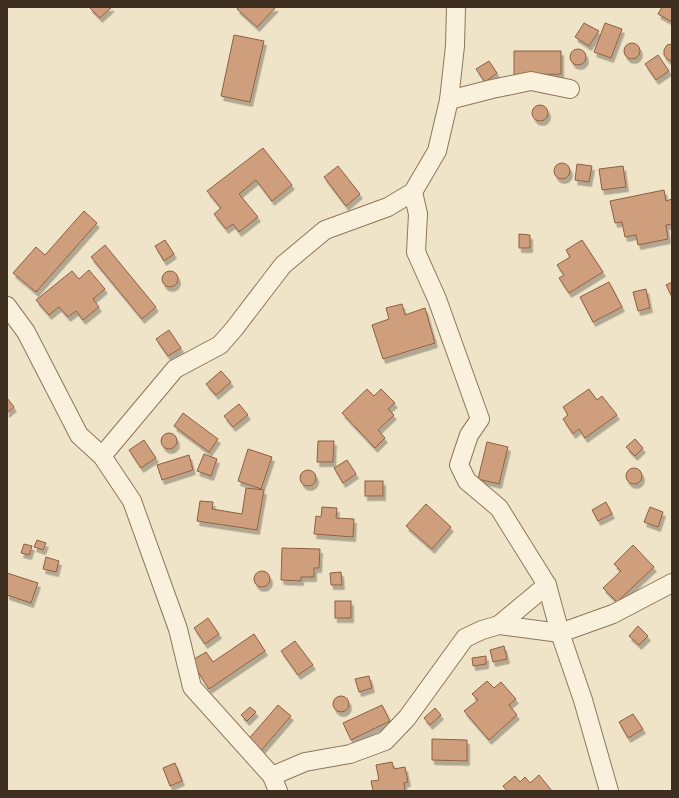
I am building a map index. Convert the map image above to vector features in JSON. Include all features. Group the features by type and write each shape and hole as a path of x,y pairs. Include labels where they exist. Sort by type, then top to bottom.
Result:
{"street":[{"path":"102,456 175,369 220,345 283,265 325,230 388,207 413,192 437,151 449,100 455,46 456,7"},
{"path":"449,100 492,88 531,81 570,89"},
{"path":"413,192 418,214 416,252 437,299 480,419 469,436 459,465 467,481 499,508 548,585 560,633 583,700 609,791"},
{"path":"7,306 26,332 79,435 102,456 132,501 178,629 192,687 275,783 305,762 350,754 385,741 407,718 465,638 482,630 499,625 548,585"},
{"path":"499,625 560,633 613,614 672,583"}],"building":[{"path":"89,7 112,7 100,18"},
{"path":"239,7 276,7 257,27 237,9"},
{"path":"662,7 672,7 672,22 658,14"},
{"path":"584,23 599,31 589,46 575,37"},
{"path":"605,23 622,29 611,58 594,52"},
{"path":"234,35 264,41 250,102 221,96"},
{"path":"629,43 635,43 640,48 638,57 635,59 629,59 624,54 624,48"},
{"path":"672,44 672,61 667,59 664,55 664,50 667,45"},
{"path":"575,49 581,49 586,54 584,63 581,65 575,65 570,60 570,54"},
{"path":"514,51 561,51 561,74 514,75"},
{"path":"658,55 669,71 656,80 645,64"},
{"path":"489,61 497,73 485,82 476,69"},
{"path":"537,105 543,105 548,110 546,119 543,121 537,121 532,116 532,110"},
{"path":"263,148 292,185 272,201 256,180 239,194 258,217 239,232 233,224 226,229 214,214 221,208 207,191"},
{"path":"559,163 565,163 570,168 568,177 565,179 559,179 554,174 554,168"},
{"path":"577,164 592,166 589,182 575,180"},
{"path":"338,166 360,194 346,206 324,177"},
{"path":"623,166 626,187 602,190 599,169"},
{"path":"664,190 666,201 672,199 672,224 666,225 668,239 638,245 636,235 625,237 622,222 615,223 610,201"},
{"path":"84,211 97,223 36,292 13,273 36,247 45,255"},
{"path":"519,234 530,235 530,248 519,248"},
{"path":"165,240 174,254 164,261 155,246"},
{"path":"582,240 603,272 569,293 559,278 564,275 557,265 570,257 566,250"},
{"path":"105,245 156,307 142,319 91,257"},
{"path":"89,270 105,289 93,299 99,307 83,320 76,311 68,317 59,307 49,315 36,300 72,271 79,279"},
{"path":"167,271 173,271 178,276 176,285 173,287 167,287 162,282 162,276"},
{"path":"609,282 622,307 593,322 580,297"},
{"path":"672,282 672,297 666,285"},
{"path":"646,289 650,308 638,311 633,292"},
{"path":"402,304 405,315 425,308 435,343 383,359 372,325 389,319 386,308"},
{"path":"169,330 181,348 168,356 156,339"},
{"path":"221,371 231,382 216,395 206,384"},
{"path":"367,389 374,396 381,389 395,403 388,409 394,415 378,430 385,438 375,448 342,413"},
{"path":"589,389 597,400 602,396 617,415 585,438 579,429 573,434 563,419 568,415 563,407"},
{"path":"7,398 14,407 7,413"},
{"path":"239,404 248,415 233,427 224,416"},
{"path":"183,413 218,439 209,452 174,426"},
{"path":"166,433 172,433 177,438 175,447 172,449 166,449 161,444 161,438"},
{"path":"635,439 643,448 635,456 626,447"},
{"path":"144,440 156,458 141,468 129,450"},
{"path":"318,441 334,441 333,462 317,462"},
{"path":"487,442 508,447 499,484 478,479"},
{"path":"248,449 272,457 261,489 238,481"},
{"path":"204,454 217,459 211,476 197,471"},
{"path":"189,455 193,470 162,480 157,465"},
{"path":"347,460 356,474 343,483 334,468"},
{"path":"631,468 637,468 642,473 640,482 637,484 631,484 626,479 626,473"},
{"path":"305,470 311,470 316,475 314,484 311,486 305,486 300,481 300,475"},
{"path":"365,481 383,481 383,496 365,496"},
{"path":"246,488 264,490 257,530 197,521 200,501 213,502 212,509 242,514"},
{"path":"606,502 612,514 598,521 592,510"},
{"path":"426,504 451,527 432,549 406,526"},
{"path":"322,507 337,508 336,518 354,519 353,537 314,534 316,516 321,517"},
{"path":"650,507 663,512 658,527 644,522"},
{"path":"37,540 46,543 43,550 34,547"},
{"path":"24,544 32,546 29,555 21,553"},
{"path":"633,545 654,567 617,602 603,588 621,571 614,564"},
{"path":"282,548 320,549 319,568 314,568 314,577 301,577 301,581 281,580"},
{"path":"46,557 59,561 56,572 43,569"},
{"path":"259,571 265,571 270,576 268,585 265,587 259,587 254,582 254,576"},
{"path":"341,572 342,585 331,585 330,573"},
{"path":"7,573 38,583 31,603 7,595"},
{"path":"335,601 351,601 351,618 335,618"},
{"path":"208,618 219,634 205,644 194,628"},
{"path":"638,626 648,636 639,645 629,636"},
{"path":"254,634 265,651 209,689 191,661 206,652 213,662"},
{"path":"295,641 313,665 298,675 281,651"},
{"path":"504,646 507,659 493,662 490,650"},
{"path":"486,656 486,664 473,666 472,658"},
{"path":"369,676 372,688 359,692 355,679"},
{"path":"487,681 494,688 501,682 516,699 509,705 517,715 489,740 464,711 478,700 472,694"},
{"path":"338,696 344,696 349,701 347,710 344,712 338,712 333,707 333,701"},
{"path":"278,705 291,716 259,753 246,742"},
{"path":"382,705 390,721 351,740 343,723"},
{"path":"250,707 256,712 247,721 241,715"},
{"path":"435,708 441,715 430,725 424,718"},
{"path":"633,714 643,729 628,738 619,722"},
{"path":"432,739 467,740 467,761 432,760"},
{"path":"392,762 394,769 405,767 408,782 404,783 405,791 373,791 371,781 379,780 376,765"},
{"path":"175,763 182,781 170,786 163,768"},
{"path":"539,775 552,791 507,791 503,786 515,776 520,782 525,777 530,783"}]}
